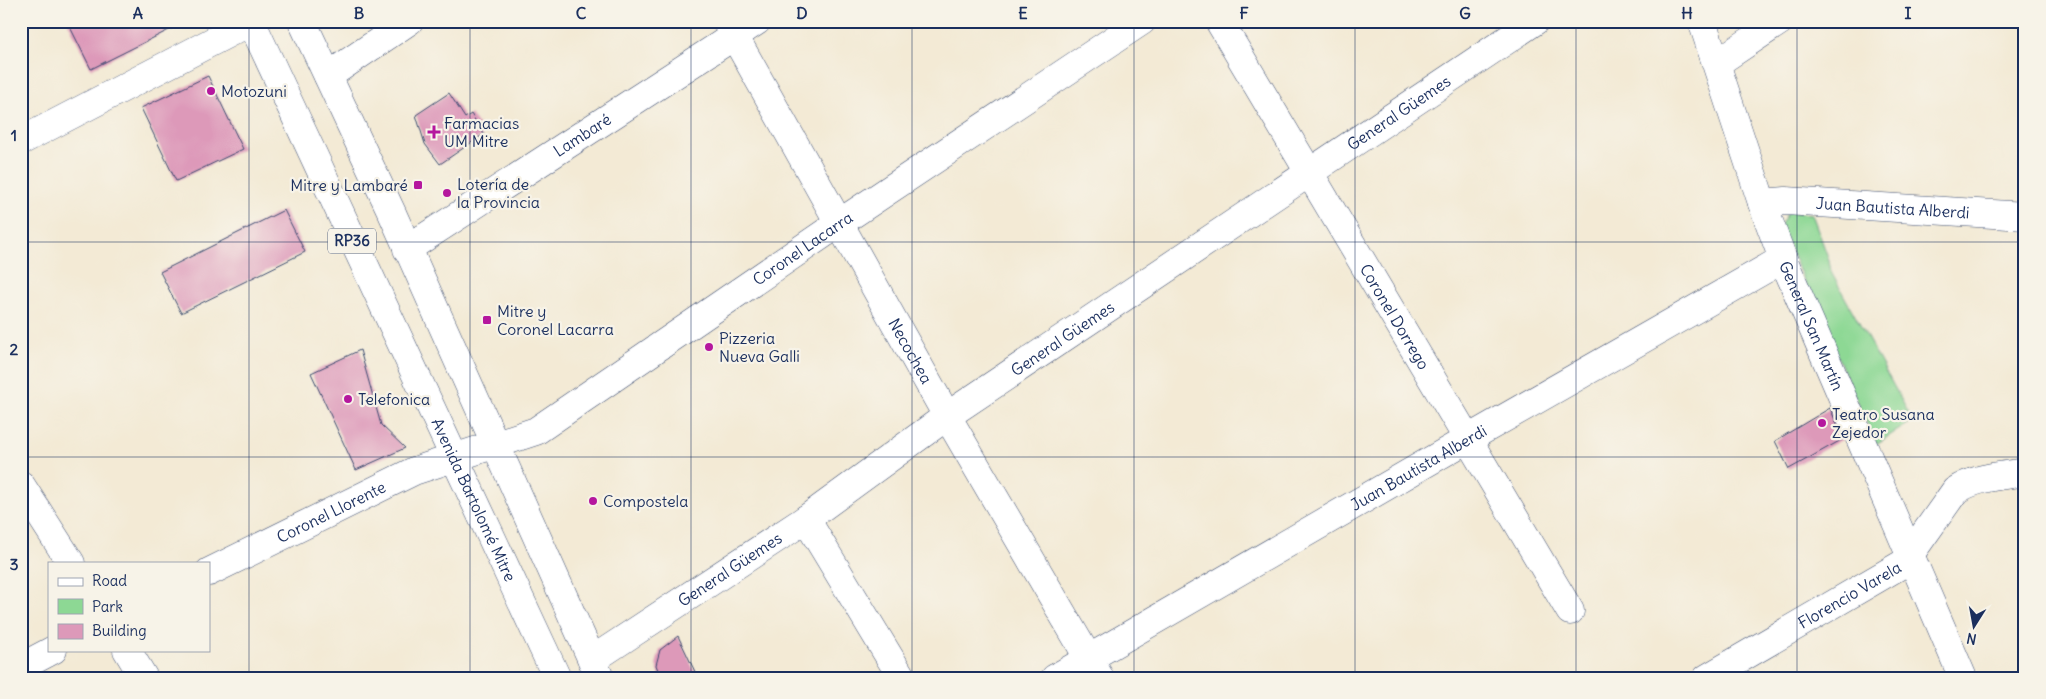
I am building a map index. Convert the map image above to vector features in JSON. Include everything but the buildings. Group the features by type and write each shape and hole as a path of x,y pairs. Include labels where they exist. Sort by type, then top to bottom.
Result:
{"street":[{"path":"21,141 251,21"},
{"name":"Avenida Bartolomé Mitre","path":"251,21 364,268 456,459 557,678"},
{"name":"RP36","path":"302,21 497,445 596,669"},
{"path":"328,76 409,21"},
{"name":"Coronel Lacarra","path":"456,459 536,431 838,224 1142,21"},
{"name":"Coronel Dorrego","path":"1219,21 1311,173 1466,440 1570,612"},
{"name":"General Güemes","path":"596,669 947,416 1535,21"},
{"name":"General San Martín","path":"1702,21 1762,203 1783,259 1963,678"},
{"path":"1717,63 1780,21"},
{"name":"Necochea","path":"739,26 838,224 1094,668"},
{"name":"Lambaré","path":"407,249 739,26"},
{"name":"Juan Bautista Alberdi","path":"1762,203 1786,201 2025,216"},
{"name":"Juan Bautista Alberdi","path":"1055,678 1094,668 1466,440 1783,259"},
{"name":"Coronel Llorente","path":"210,572 414,471 456,459"},
{"name":"Florencio Varela","path":"1707,678 1893,570 1911,555 1955,491 1976,480 2025,472"},
{"path":"21,485 70,562"},
{"path":"806,519 902,678"},
{"path":"21,667 49,652"},
{"path":"128,652 144,678"}],"green space":[{"path":"1788,212 1812,214 1829,260 1831,272 1913,421 1876,444 1780,226"}],"place":[{"name":"Motozuni","path":"211,91"},
{"name":"Farmacias UM Mitre","path":"434,132"},
{"name":"Mitre y Lambaré","path":"418,185"},
{"name":"Lotería de la Provincia","path":"447,193"},
{"name":"Mitre y Coronel Lacarra","path":"487,320"},
{"name":"Pizzeria Nueva Galli","path":"709,347"},
{"name":"Telefonica","path":"348,399"},
{"name":"Teatro Susana Zejedor","path":"1822,423"},
{"name":"Compostela","path":"593,501"}]}
